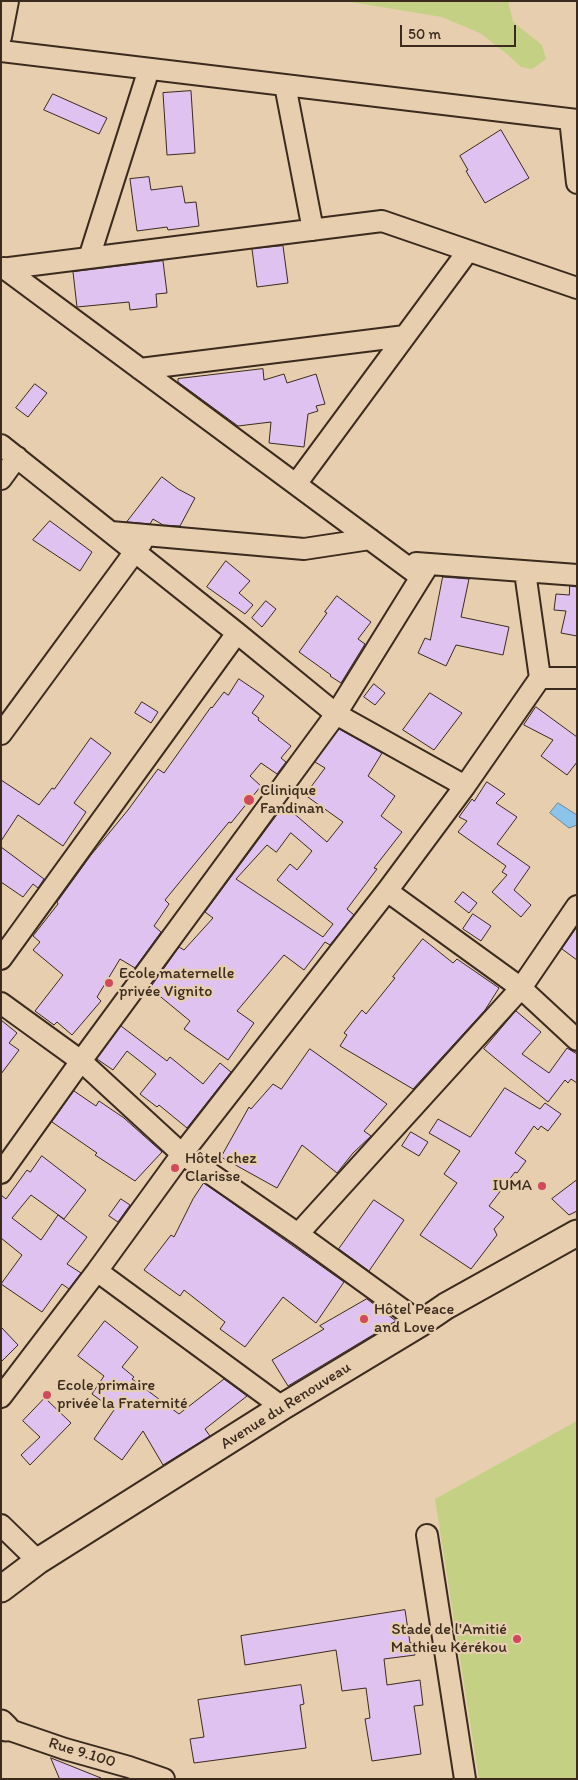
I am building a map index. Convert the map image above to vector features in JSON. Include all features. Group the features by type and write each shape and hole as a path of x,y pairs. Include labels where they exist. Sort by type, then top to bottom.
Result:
{"main road":[{"name":"Avenue du Renouveau","path":"1,1589 38,1562 282,1407 446,1306 577,1233"}],"street":[{"path":"1,37 8,1"},
{"path":"1,51 575,117 577,183"},
{"path":"89,258 149,69"},
{"path":"285,84 313,230"},
{"path":"3,269 382,221 577,288"},
{"path":"296,484 468,250"},
{"path":"3,269 401,562 425,570 525,572 577,576"},
{"path":"140,369 405,336"},
{"path":"1,445 336,714 464,786"},
{"path":"1,479 18,458"},
{"path":"111,532 304,549 370,539"},
{"path":"1,734 147,535"},
{"path":"1,1173 336,714 425,570"},
{"path":"1,1397 97,1271 182,1154 387,891 540,678 525,572"},
{"path":"1,958 237,633"},
{"path":"540,678 577,678"},
{"path":"387,891 521,988 577,1040"},
{"path":"298,1234 521,988 577,906"},
{"path":"1,1003 81,1061 182,1154 298,1234 421,1323"},
{"path":"97,1271 282,1407"},
{"path":"1,1525 38,1562"},
{"path":"427,1535 465,1779"},
{"name":"Rue 9.100","path":"3,1726 132,1773 164,1779"}],"green space":[{"path":"345,1 508,1 513,22 542,45 546,59 532,69 521,67 480,33 442,17"},
{"name":"Stade de l'Amitié Mathieu Kérékou","path":"577,1421 577,1779 479,1779 435,1499"}],"water":[{"path":"558,803 577,815 577,825 569,828 550,813"}],"building":[{"path":"191,91 195,153 167,155 163,93"},
{"path":"53,94 107,118 99,134 44,110"},
{"path":"501,130 529,178 485,203 466,171 468,170 460,156"},
{"path":"149,177 151,190 182,186 185,203 196,202 199,226 168,230 167,227 137,231 130,179"},
{"path":"283,246 288,283 257,287 252,249"},
{"path":"163,261 167,293 156,294 157,307 130,310 129,302 77,307 73,272"},
{"path":"263,369 264,380 284,374 287,383 316,374 325,404 316,406 318,411 308,414 304,447 269,443 271,422 238,426 178,382 178,379"},
{"path":"35,384 47,393 28,417 16,408"},
{"path":"162,477 178,489 195,498 180,526 163,525 153,519 150,524 127,522"},
{"path":"50,521 92,552 80,571 33,540"},
{"path":"226,561 250,581 239,593 253,605 245,614 207,587"},
{"path":"443,577 469,579 461,617 509,627 503,655 456,645 446,666 418,653 425,638 430,640"},
{"path":"570,586 577,587 577,636 561,633 566,611 554,610 556,594 569,595"},
{"path":"337,596 371,622 358,639 365,644 341,683 299,652"},
{"path":"266,601 276,609 262,627 252,618"},
{"path":"239,679 264,696 252,713 291,746 281,758 286,762 277,774 261,763 250,776 261,786 165,900 169,904 154,926 161,932 135,968 120,959 97,997 101,1001 72,1035 57,1022 54,1025 35,1011 63,975 33,950 40,942 33,936 58,904 57,902 91,855 128,810 158,769 164,773 211,707 224,692 228,695"},
{"path":"374,684 385,693 375,705 364,697"},
{"path":"430,693 462,713 434,750 403,730"},
{"path":"142,702 158,712 151,723 135,713"},
{"path":"536,707 577,737 577,762 567,775 541,756 553,740 524,725"},
{"path":"339,729 382,753 368,776 395,796 381,816 402,832 374,868 377,869 347,909 354,915 330,945 325,942 304,970 284,955 237,1011 254,1023 228,1060 184,1029 190,1021 150,988 179,947 184,950 213,918 205,912 284,805 327,842 343,822 305,795 325,768 315,762","holes":["291,833 312,851 297,870 290,864 277,880 333,924 323,937 236,879 267,845 276,852"]},
{"path":"91,738 111,753 74,803 86,812 63,846 18,815 1,841 1,780 39,805 52,788 54,789"},
{"path":"487,782 505,794 496,803 517,817 497,844 530,867 514,890 531,905 521,917 492,892 507,875 502,872 506,866 458,832 467,821 459,817 472,799 474,801"},
{"path":"1,847 44,879 38,888 33,884 23,897 1,882"},
{"path":"463,892 477,903 469,913 455,902"},
{"path":"473,914 491,926 481,941 463,929"},
{"path":"577,930 577,960 562,949"},
{"path":"423,939 453,963 457,959 499,988 485,1010 413,1089 340,1046 347,1035 344,1033 362,1010 366,1014"},
{"path":"516,1011 541,1032 522,1054 549,1073 567,1048 577,1054 577,1083 571,1079 568,1083 565,1080 548,1102 484,1049"},
{"path":"1,1020 17,1033 9,1043 19,1050 1,1074"},
{"path":"121,1026 167,1061 170,1057 203,1084 220,1063 231,1072 187,1128 159,1105 157,1107 140,1094 156,1074 127,1051 113,1070 97,1059"},
{"path":"310,1049 387,1104 364,1131 371,1136 353,1153 337,1173 302,1145 277,1188 221,1157 249,1107 251,1109 273,1084 281,1089"},
{"path":"505,1088 540,1109 545,1103 561,1114 548,1131 541,1126 538,1130 534,1126 515,1153 526,1161 517,1173 515,1172 489,1206 504,1217 494,1229 497,1235 471,1269 420,1235 457,1183 444,1174 460,1151 429,1133 438,1119 470,1137"},
{"path":"74,1091 96,1106 99,1101 124,1118 162,1152 135,1181 95,1155 97,1153 52,1122"},
{"path":"411,1132 428,1142 419,1156 402,1146"},
{"path":"42,1156 86,1190 64,1219 31,1195 12,1218 41,1240 58,1215 87,1237 67,1264 81,1273 69,1289 62,1284 42,1312 1,1284 22,1255 1,1238 1,1195 6,1199 27,1170 30,1172"},
{"path":"577,1180 577,1211 569,1215 552,1199"},
{"path":"204,1183 344,1282 316,1323 283,1297 245,1347 220,1329 225,1322 184,1290 180,1296 144,1270 171,1235 174,1237 193,1199"},
{"path":"121,1199 130,1205 118,1222 109,1216"},
{"path":"374,1200 404,1220 369,1271 339,1249"},
{"path":"367,1299 396,1321 288,1386 272,1360 324,1329 320,1326"},
{"path":"105,1321 138,1347 122,1367 134,1377 132,1379 179,1414 224,1379 247,1396 205,1429 210,1436 163,1465 143,1431 122,1460 94,1439 114,1410 92,1394 104,1376 78,1356"},
{"path":"1,1327 18,1345 1,1362"},
{"path":"45,1398 71,1423 30,1465 21,1455 40,1437 23,1421"},
{"path":"405,1610 410,1643 413,1643 415,1655 384,1659 387,1685 420,1680 423,1705 414,1706 421,1754 372,1761 365,1719 370,1718 366,1688 342,1691 336,1650 245,1665 241,1636"},
{"path":"301,1685 304,1704 300,1705 306,1748 194,1763 190,1739 204,1737 198,1700"},
{"path":"51,1758 101,1778 101,1779 60,1779"}],"place":[{"name":"Clinique Fandinan","path":"249,800"},
{"name":"Ecole maternelle privée Vignito","path":"109,983"},
{"name":"Hôtel chez Clarisse","path":"175,1168"},
{"name":"IUMA","path":"542,1186"},
{"name":"Hôtel Peace and Love","path":"364,1319"},
{"name":"Ecole primaire privée la Fraternité","path":"47,1395"},
{"name":"Stade de l'Amitié Mathieu Kérékou","path":"517,1639"}]}
